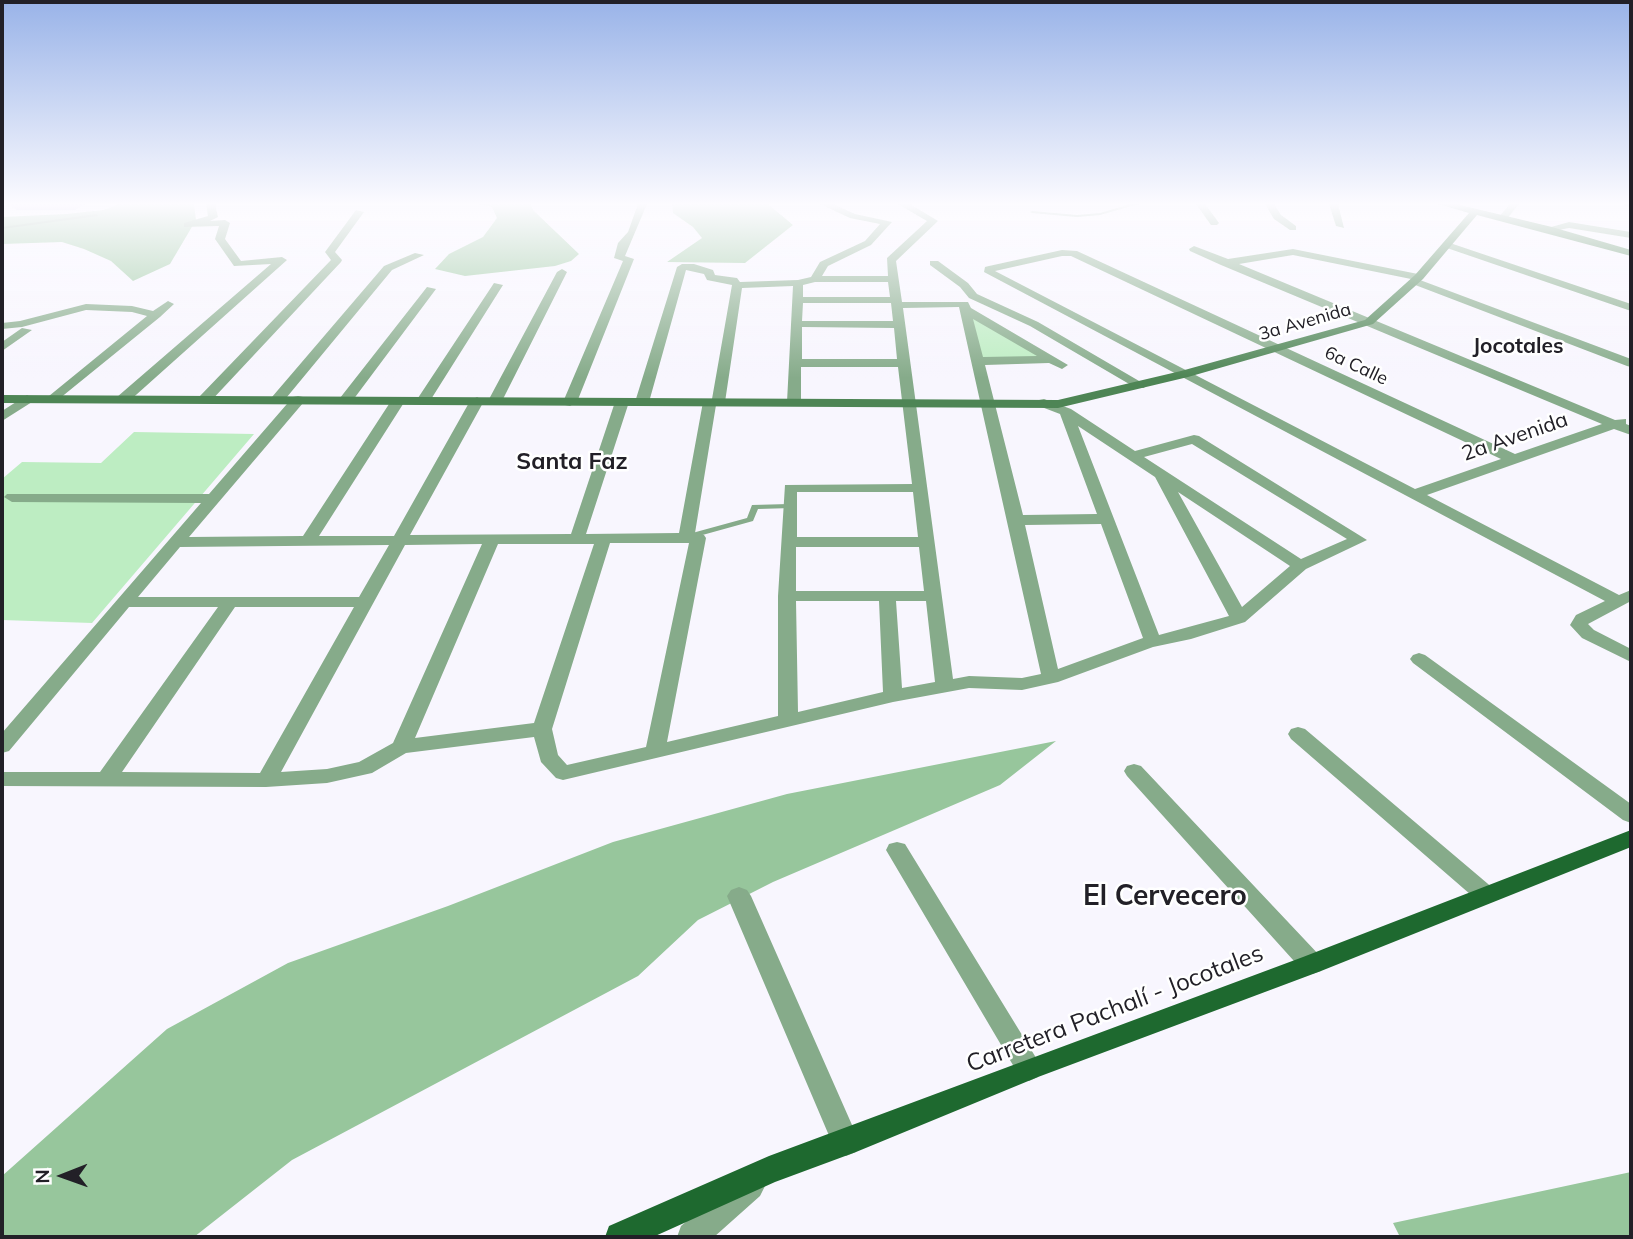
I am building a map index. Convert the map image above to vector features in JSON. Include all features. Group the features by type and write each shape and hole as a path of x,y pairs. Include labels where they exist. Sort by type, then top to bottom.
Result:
{"main road":[{"name":"Carretera Pachalí - Jocotales","path":"620,1237 769,1170 846,1143 1029,1069 1312,964 1631,838"}],"street":[{"path":"236,262 238,264 262,262"},
{"path":"122,400 280,262"},
{"path":"204,400 335,262"},
{"path":"277,400 388,268 403,262"},
{"path":"570,401 628,262"},
{"path":"815,279 824,264 829,262"},
{"path":"891,262 945,686"},
{"name":"6a Calle","path":"1027,262 989,272 1184,374"},
{"name":"6a Calle","path":"1087,262 1279,348 1515,460"},
{"path":"1225,263 1233,262"},
{"path":"1335,262 1417,279 1631,363"},
{"name":"3a Avenida","path":"2,399 1058,404 1184,374 1368,322 1417,279 1432,262"},
{"path":"1496,262 1631,308"},
{"path":"934,263 964,285 973,296 1034,324 1140,385"},
{"path":"1225,263 1631,431"},
{"path":"642,402 682,267 709,272 711,278 733,280 737,285 686,537"},
{"path":"495,401 562,272"},
{"path":"737,285 798,283 815,279 893,279"},
{"path":"794,402 798,283"},
{"path":"423,401 498,285"},
{"path":"345,401 431,289"},
{"path":"798,300 964,304 1051,678"},
{"path":"54,399 168,304"},
{"path":"2,326 22,324 86,307 132,309 156,315"},
{"path":"964,309 1056,362 979,361"},
{"path":"797,324 899,325"},
{"path":"2,346 26,330"},
{"path":"796,363 904,363"},
{"path":"1184,374 1412,495 1624,598"},
{"path":"2,417 27,399"},
{"path":"2,746 298,400"},
{"path":"308,541 398,401"},
{"path":"266,780 363,602 402,541 477,401"},
{"path":"577,539 622,402"},
{"path":"1044,403 1066,412 1300,566"},
{"path":"1066,412 1153,641"},
{"name":"2a Avenida","path":"1412,495 1631,419"},
{"path":"603,539 542,730 548,757 563,773 892,696 968,682 1022,684 1051,678 1153,641 1185,635 1239,618 1300,566 1359,540 1194,439 1132,456"},
{"path":"1160,474 1239,618"},
{"path":"788,720 790,488 918,488"},
{"path":"12,497 214,499"},
{"path":"1016,520 1108,519"},
{"path":"176,542 698,538 655,751"},
{"path":"401,747 492,540"},
{"path":"788,542 926,542"},
{"path":"787,596 933,596"},
{"path":"887,596 892,696"},
{"path":"1624,598 1582,619 1579,625 1588,634 1631,656"},
{"path":"107,778 231,601"},
{"path":"124,602 363,602"},
{"path":"1419,659 1631,815"},
{"path":"2,779 266,780 327,776 365,768 401,747 542,730"},
{"path":"1298,734 1486,895"},
{"path":"1134,771 1312,964"},
{"path":"897,850 1029,1069"},
{"path":"738,896 846,1143"},
{"path":"692,1237 769,1170"}],"lane":[{"path":"686,537 750,519 755,507 789,506"}],"green space":[{"path":"112,262 171,262 170,264 133,281"},
{"path":"442,262 568,262 555,266 465,276 435,269"},
{"path":"667,262 746,262 745,263"},
{"path":"964,309 1050,359 979,361"},
{"path":"134,432 254,434 92,623 2,620 2,479 22,462 101,463"},
{"path":"1056,741 1000,785 773,882 698,920 638,976 292,1160 194,1237 2,1237 2,1176 167,1029 288,963 448,906 613,842 787,794"},
{"path":"1631,1172 1631,1237 1400,1237 1393,1223"}],"district":[{"name":"Jocotales","path":"1518,347"},
{"name":"Santa Faz","path":"572,462"},
{"name":"El Cervecero","path":"1165,897"}]}
